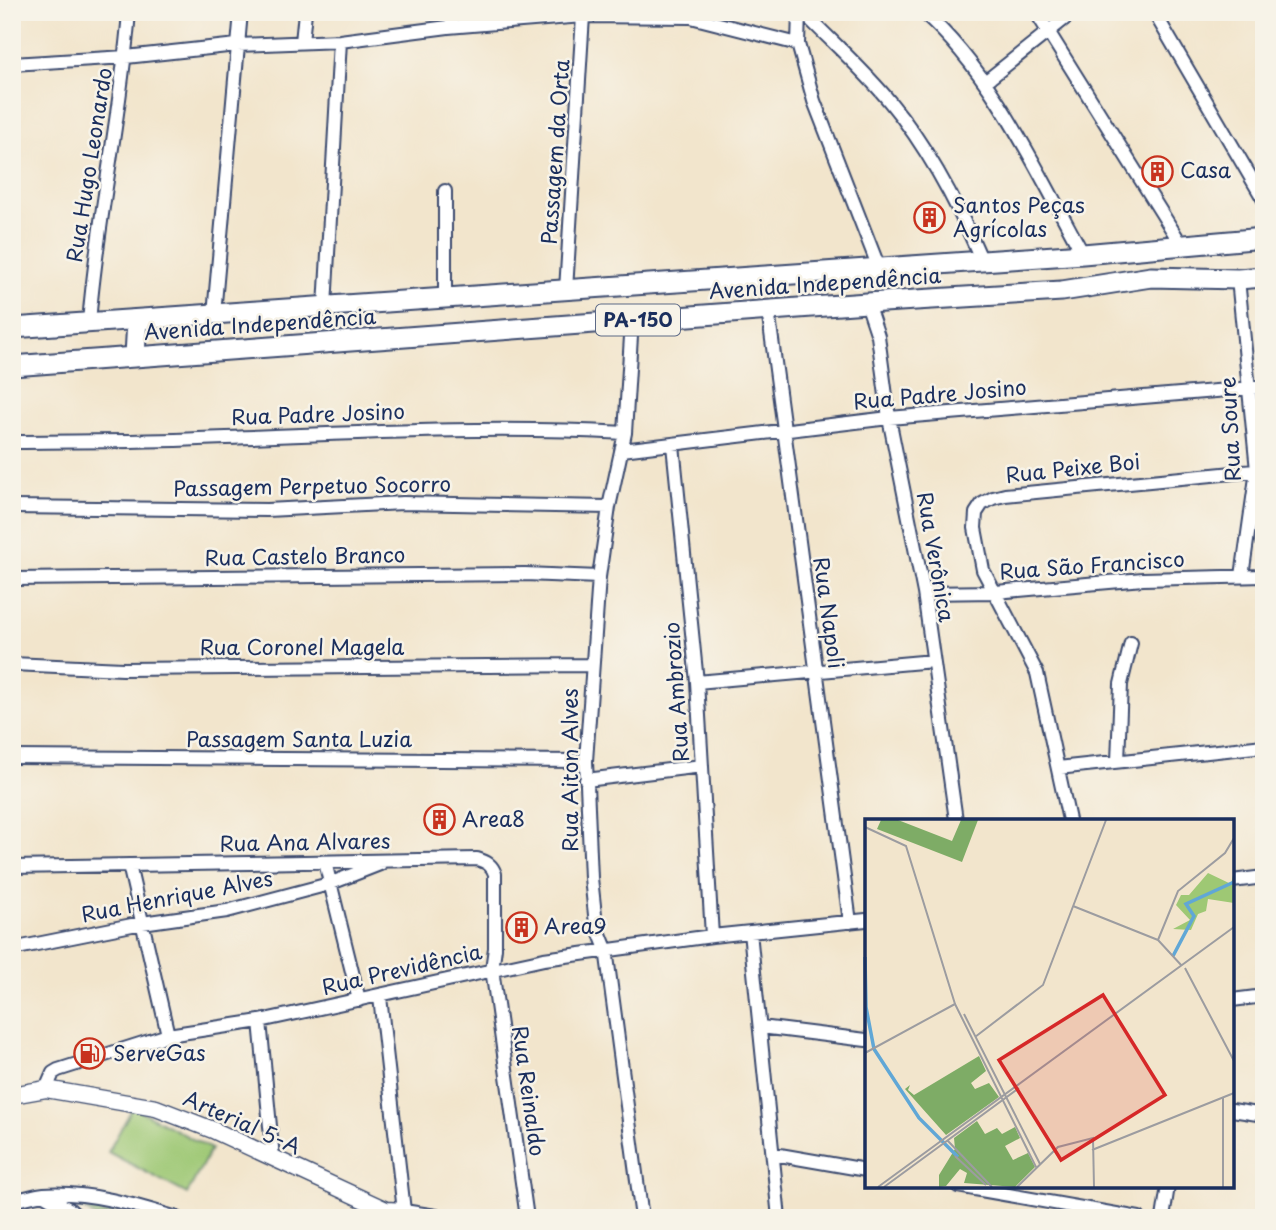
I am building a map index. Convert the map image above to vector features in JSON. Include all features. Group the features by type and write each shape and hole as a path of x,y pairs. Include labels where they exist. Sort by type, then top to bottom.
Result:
{"main road":[{"name":"Avenida Independência","path":"12,328 1083,254 1264,238"},
{"name":"Avenida Independência","path":"12,366 1062,291 1151,277 1264,277"},
{"path":"135,356 136,320"},
{"name":"Arterial 5-A","path":"12,1095 46,1089 156,1108 213,1130 392,1214"}],"street":[{"name":"Rua Hugo Leonardo","path":"89,323 94,266 125,57 129,12"},
{"path":"214,314 241,12"},
{"path":"302,42 306,12"},
{"path":"801,12 798,44 814,102 879,268"},
{"path":"801,12 890,101 927,153 958,209 982,261"},
{"path":"923,12 948,34 985,82 1083,254"},
{"path":"1037,12 1181,244"},
{"path":"985,82 1073,12"},
{"path":"1154,12 1264,200"},
{"path":"1259,12 1264,20"},
{"path":"12,64 125,57 237,45 340,41 448,27 607,14 691,18 798,44"},
{"name":"Passagem da Orta","path":"566,290 583,16"},
{"path":"325,307 340,41"},
{"path":"445,191 445,298"},
{"name":"Rua Soure","path":"1238,279 1260,470 1242,576"},
{"name":"Rua Verônica","path":"867,303 878,336 889,418 924,593 956,819"},
{"name":"Rua Napoli","path":"768,310 850,922"},
{"name":"Rua Aiton Alves","path":"632,320 625,433 609,507 599,578 586,780 596,924 606,949 642,1218"},
{"name":"Rua Padre Josino","path":"622,450 889,418 1264,387"},
{"name":"Rua Padre Josino","path":"12,442 197,439 379,431 548,429 625,433"},
{"name":"Rua Ambrozio","path":"673,445 697,682 712,936"},
{"name":"Rua Peixe Boi","path":"1069,819 1037,673 983,570 975,528 976,513 982,504 993,498 1034,491 1260,470"},
{"name":"Passagem Perpetuo Socorro","path":"14,507 267,510 403,503 474,503 609,507"},
{"name":"Rua Castelo Branco","path":"12,579 498,574 599,578"},
{"name":"Rua São Francisco","path":"924,593 996,592 1143,579 1264,576"},
{"path":"1118,761 1121,684 1130,643"},
{"path":"697,682 933,661"},
{"name":"Rua Coronel Magela","path":"12,664 123,669 592,664"},
{"path":"1058,768 1264,746"},
{"name":"Passagem Santa Luzia","path":"12,757 586,761"},
{"path":"586,780 702,765"},
{"name":"Rua Ana Alvares","path":"12,867 477,859 490,865 495,874 495,948 492,969"},
{"name":"Rua Henrique Alves","path":"12,949 142,923 227,911 329,884 387,861"},
{"path":"325,862 359,1000"},
{"path":"129,865 168,1035"},
{"path":"1234,881 1264,877"},
{"name":"Rua Previdência","path":"46,1089 50,1078 58,1070 168,1035 260,1021 492,969 606,949 865,920"},
{"path":"750,932 779,1218"},
{"name":"Rua Reinaldo","path":"492,969 527,1218"},
{"path":"380,996 392,1214"},
{"path":"1234,1000 1264,996"},
{"path":"260,1021 273,1158"},
{"path":"761,1027 865,1040"},
{"path":"1234,1110 1264,1115"},
{"path":"774,1154 865,1171"},
{"path":"969,1188 1139,1218"},
{"path":"1163,1218 1168,1188"},
{"path":"12,1201 43,1194 75,1195 113,1201 177,1218"},
{"path":"43,1194 79,1218"},
{"name":"Arterial 5-A","path":"392,1214 449,1218"}],"green space":[{"path":"133,1107 211,1149 187,1194 108,1152"},
{"path":"81,1208 140,1218 97,1218"}],"place":[{"name":"Casa","path":"1157,171"},
{"name":"Santos Peças Agrícolas","path":"930,218"},
{"name":"Area8","path":"439,820"},
{"name":"Area9","path":"521,927"},
{"name":"ServeGas","path":"90,1054"}]}
